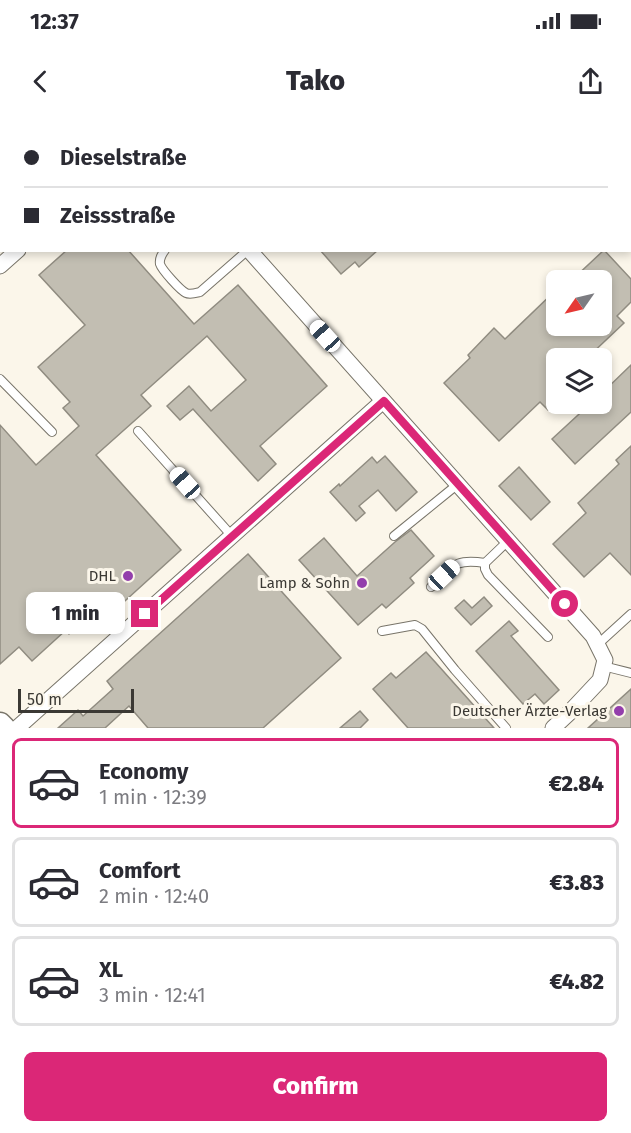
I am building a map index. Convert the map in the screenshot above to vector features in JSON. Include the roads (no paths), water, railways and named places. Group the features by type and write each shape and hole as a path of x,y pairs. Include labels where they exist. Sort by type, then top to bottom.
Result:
{"street":[{"path":"0,266 16,252"},
{"path":"251,252 593,636 604,660 600,680 553,728"},
{"path":"17,728 384,401"},
{"path":"0,724 4,728"}],"lane":[{"path":"163,252 161,265 175,283 190,294 200,292 247,252"},
{"path":"0,379 52,432"},
{"path":"138,431 232,536"},
{"path":"394,536 458,484"},
{"path":"508,541 485,563 485,569 488,575 548,637"},
{"path":"431,587 457,563 469,561 485,563"},
{"path":"597,645 631,614"},
{"path":"382,631 415,625 422,629 506,728"},
{"path":"603,666 631,673"}],"place":[{"name":"DHL","path":"128,576"},
{"name":"Lamp & Sohn","path":"362,583"},
{"name":"Deutscher Ärzte-Verlag","path":"619,711"}]}
